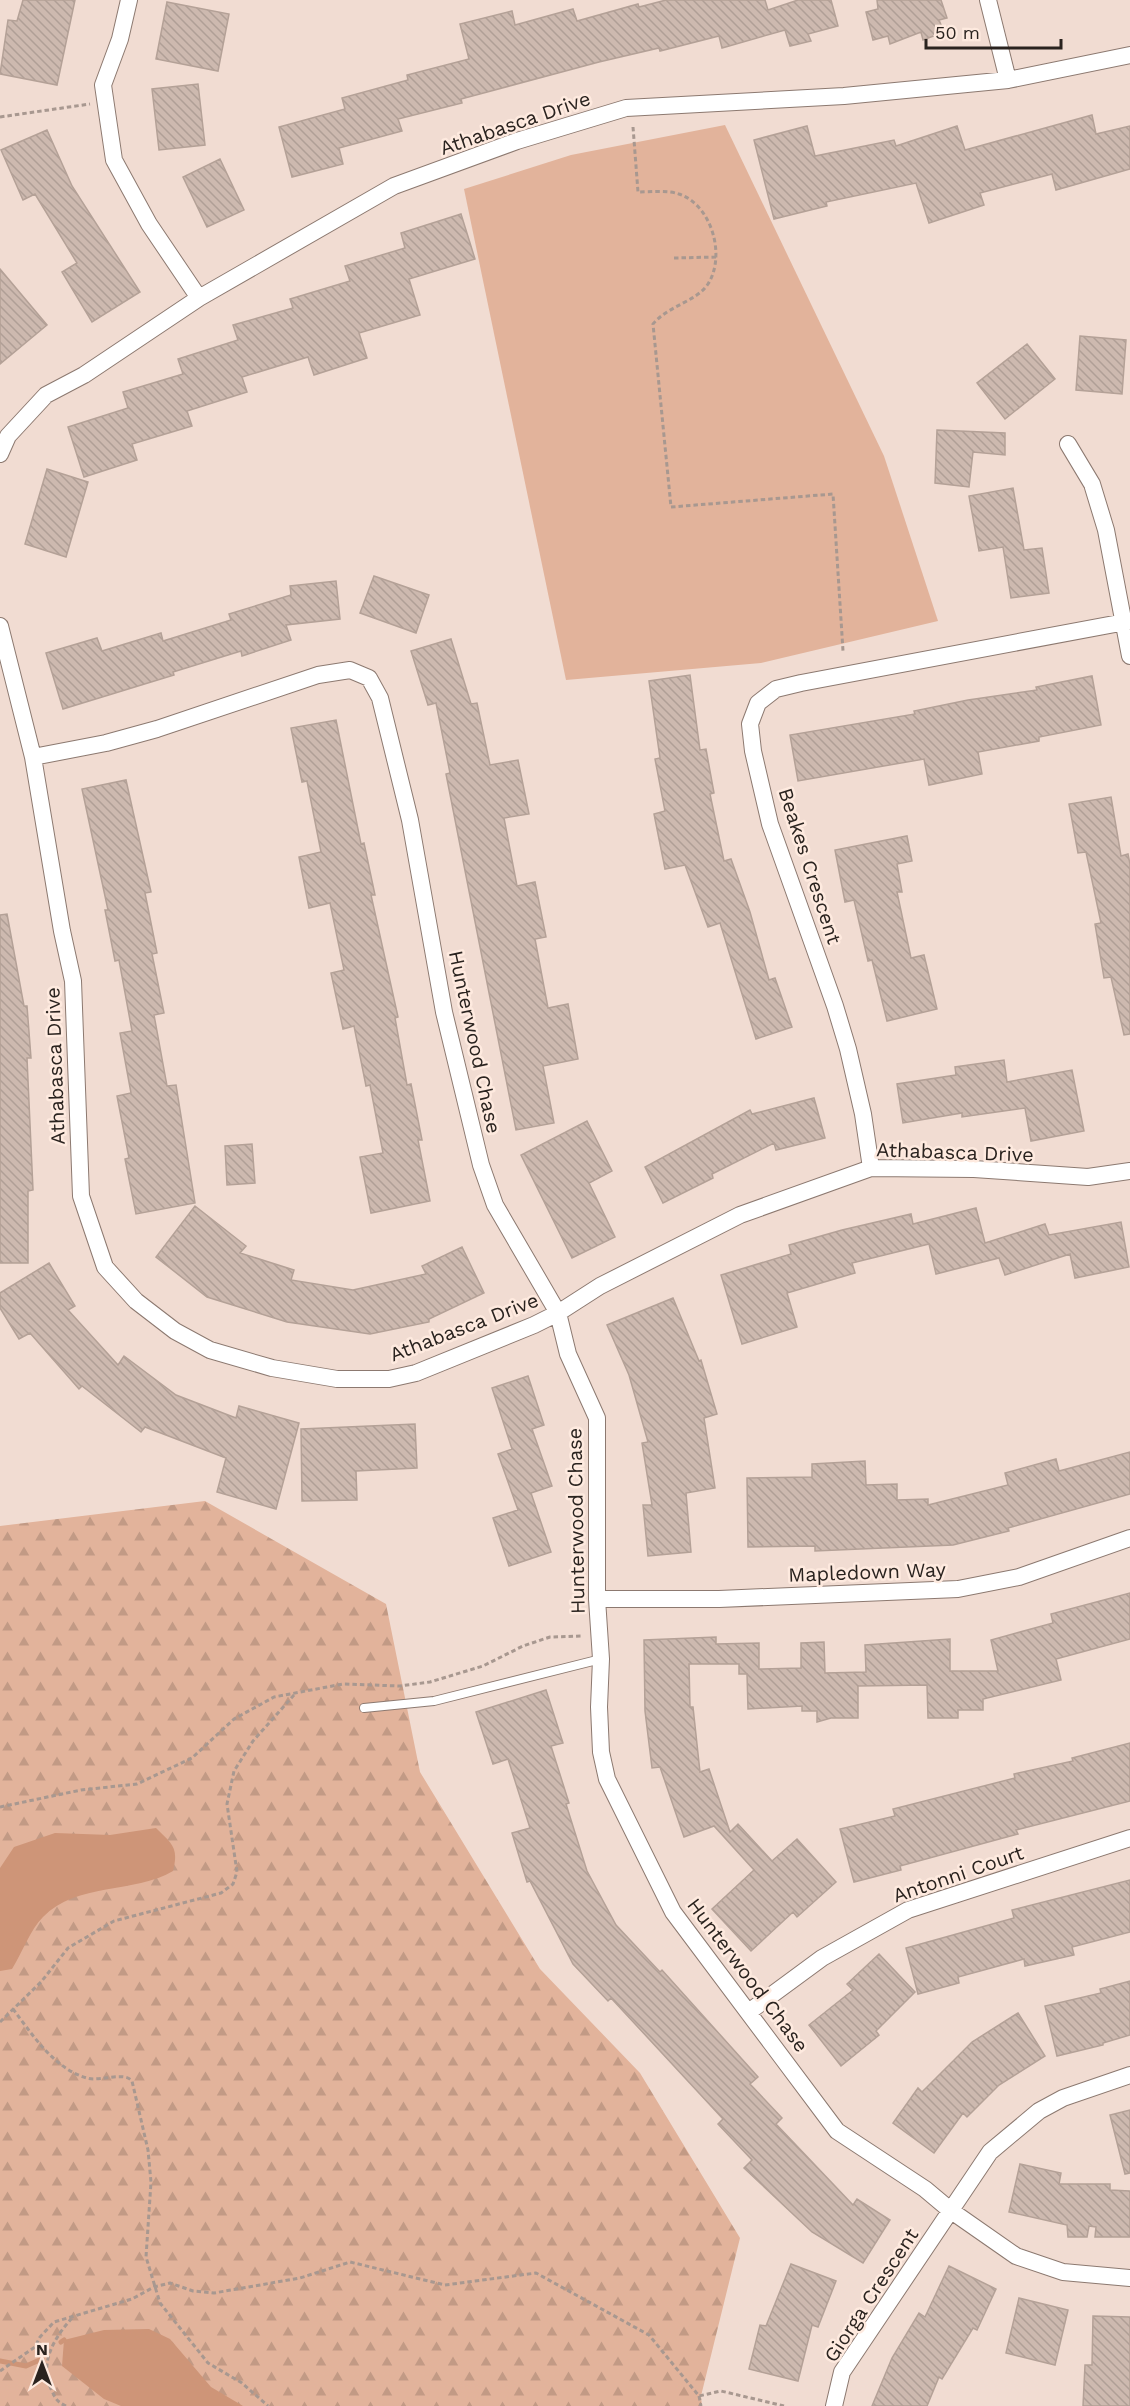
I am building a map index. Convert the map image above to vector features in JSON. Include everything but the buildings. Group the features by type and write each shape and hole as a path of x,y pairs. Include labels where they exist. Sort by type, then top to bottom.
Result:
{"street":[{"path":"129,0 120,39 103,85 114,160 149,224 198,297"},
{"path":"988,0 1008,80"},
{"name":"Athabasca Drive","path":"0,454 8,436 46,395 84,375 198,297 394,186 517,141 626,108 844,96 1008,80 1130,55"},
{"path":"1068,444 1092,484 1106,530 1127,622 1130,656"},
{"name":"Beakes Crescent","path":"871,1168 863,1114 848,1049 770,824 750,724 758,703 776,689 801,683 1127,622"},
{"name":"Athabasca Drive","path":"0,626 33,757 62,931 73,981 81,1196 105,1267 136,1301 175,1331 210,1350 272,1368 337,1378 389,1379 416,1372 558,1313 600,1286 740,1215 871,1168 974,1169 1088,1177 1130,1171"},
{"name":"Hunterwood Chase","path":"33,757 106,743 157,729 318,675 350,670 369,678 380,698 410,820 444,1012 481,1166 495,1205 558,1313 568,1354 597,1418 597,1599 601,1659 599,1707 601,1752 607,1779 669,1905 837,2131 925,2189 950,2210 1016,2256 1063,2272 1130,2278"},
{"name":"Mapledown Way","path":"597,1599 719,1599 958,1590 1019,1577 1130,1538"},
{"name":"Antonni Court","path":"750,2011 822,1958 908,1910 1130,1838"},
{"name":"Giorga Crescent","path":"834,2406 842,2372 915,2260 943,2224 990,2152 1039,2111 1063,2098 1130,2075"}],"lane":[{"path":"364,1708 434,1701 601,1659"}],"path":[{"path":"0,117 104,102"},
{"path":"633,127 638,192 680,194 700,210 714,234 718,257 708,284 692,299 664,311 653,324 671,507 833,494 843,651"},
{"path":"674,258 718,257"},
{"path":"0,1807 81,1790 137,1784 192,1758 234,1719 274,1697 295,1694 316,1687 343,1684 400,1686 430,1682 483,1666 523,1646 550,1636 600,1636"},
{"path":"0,2022 41,1982 68,1948 86,1937 114,1921 221,1893 232,1884 237,1872 227,1804 234,1771 253,1741 295,1694"},
{"path":"13,2009 44,2050 71,2069 87,2078 124,2077 132,2081 148,2150 151,2182 146,2257 160,2302 208,2363 242,2383 268,2406"},
{"path":"0,2371 35,2347 40,2337 54,2322 132,2299 154,2287 170,2283 193,2291 214,2293 300,2278 350,2262 445,2285 536,2273 649,2335 699,2396 701,2406"},
{"path":"66,2406 57,2402 45,2374 55,2338 73,2316"},
{"path":"699,2396 721,2391 784,2406"}],"green space":[{"path":"725,125 884,456 938,621 761,663 566,680 464,189 571,155"},
{"path":"205,1501 386,1604 420,1772 540,1969 640,2073 740,2238 701,2396 702,2406 0,2406 0,1526"}],"shaded area":[{"path":"156,1828 173,1847 175,1863 173,1871 141,1883 72,1898 57,1906 38,1922 12,1969 0,1971 0,1868 14,1847 55,1833 110,1835"},
{"path":"149,2329 170,2339 211,2387 243,2406 121,2406 104,2399 62,2366 64,2340 104,2330"}],"waterway":[{"path":"0,2361 26,2366 42,2359"}]}
